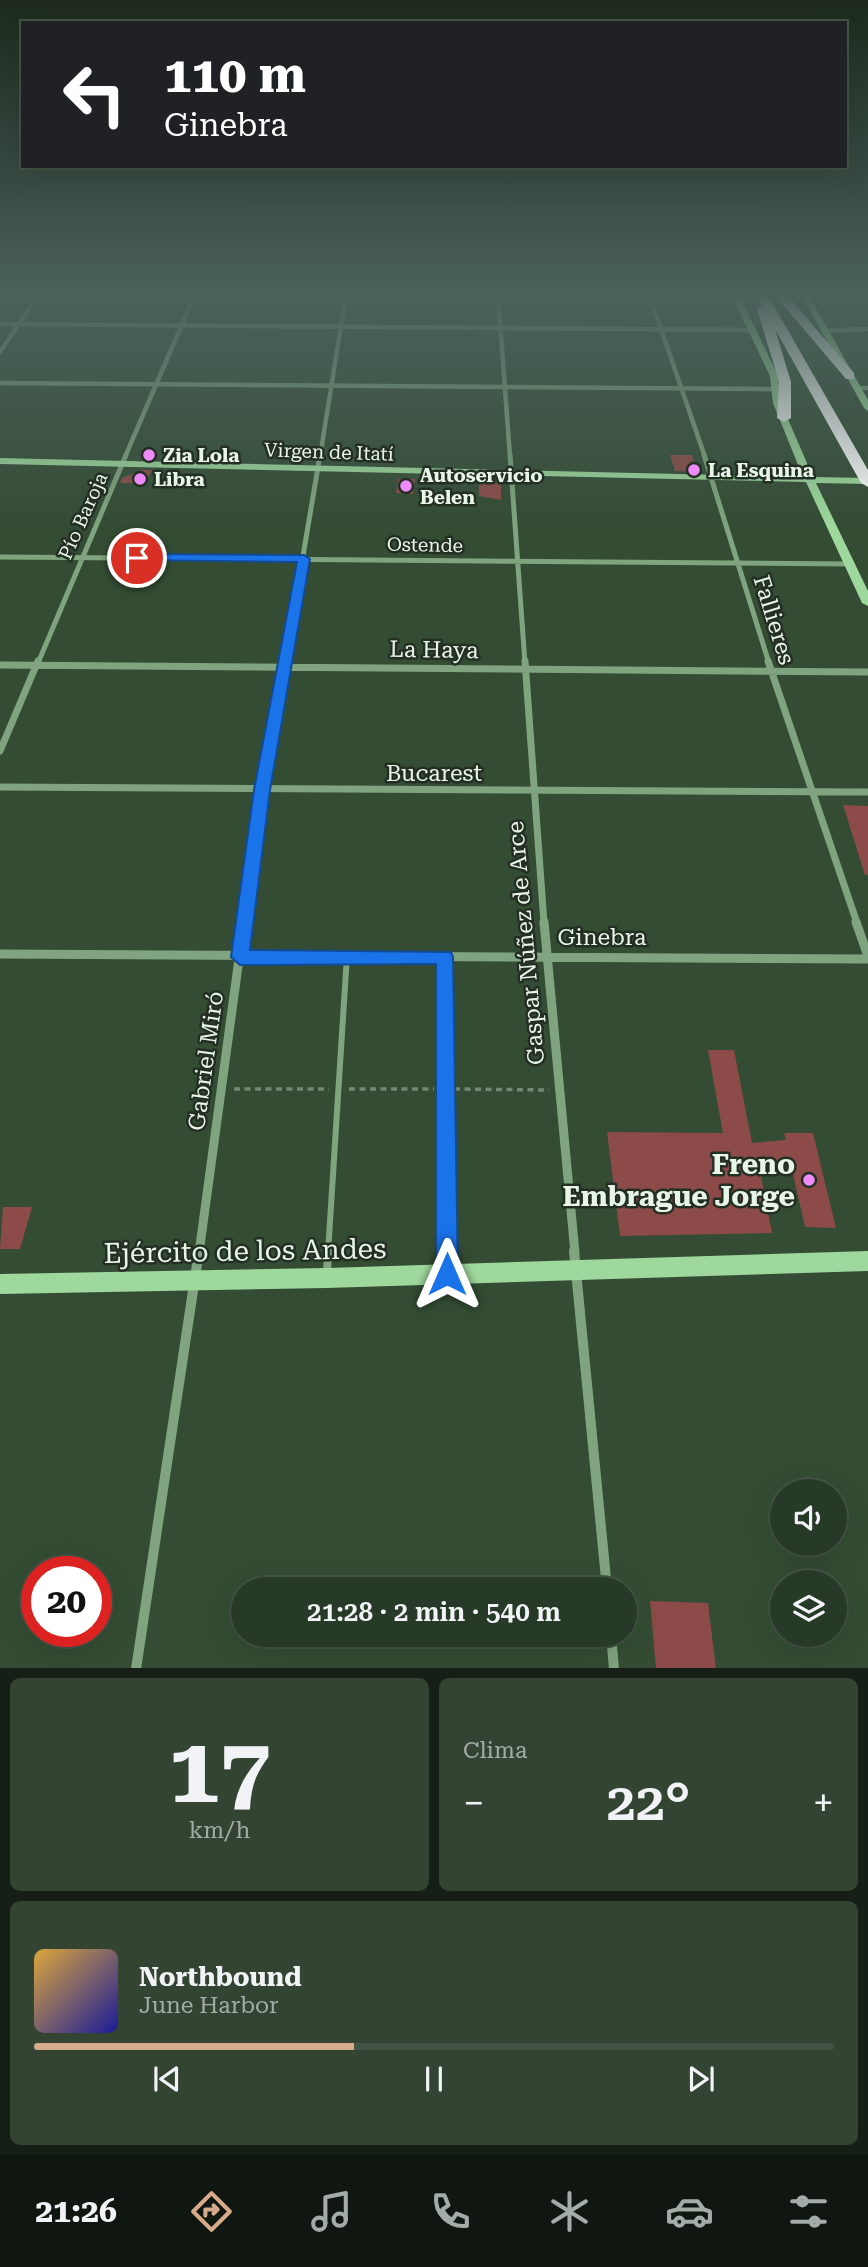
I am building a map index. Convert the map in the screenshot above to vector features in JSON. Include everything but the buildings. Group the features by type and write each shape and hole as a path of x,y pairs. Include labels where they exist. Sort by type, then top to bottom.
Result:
{"highway":[{"path":"782,372 785,382 784,418"},
{"path":"806,372 866,472"},
{"path":"817,372 866,472"},
{"path":"845,372 849,376"}],"street":[{"name":"Pío Baroja","path":"0,751 161,372"},
{"name":"Gabriel Miró","path":"136,1668 195,1280 262,790 304,559 334,372"},
{"name":"Gaspar Núñez de Arce","path":"503,372 527,668 546,956 606,1577"},
{"name":"Fallieres","path":"674,372 712,479 771,671 868,958"},
{"path":"772,372 776,400 810,481 868,603"},
{"path":"847,372 868,408"},
{"path":"0,383 776,389"},
{"path":"856,388 868,388"},
{"name":"Virgen de Itatí","path":"0,461 810,481 866,472"},
{"name":"Ostende","path":"0,557 849,564"},
{"name":"La Haya","path":"0,665 868,672"},
{"name":"Bucarest","path":"0,787 868,792"},
{"name":"Ginebra","path":"0,954 868,958"},
{"name":"Ejército de los Andes","path":"0,1284 327,1278 577,1268 868,1261"},
{"path":"612,1647 614,1668"}],"lane":[{"path":"327,1278 347,956"},
{"path":"444,957 447,1274"}],"path":[{"path":"244,1089 547,1090"}],"place":[{"name":"Zia Lola","path":"149,455"},
{"name":"La Esquina","path":"694,470"},
{"name":"Libra","path":"140,479"},
{"name":"Autoservicio Belen","path":"406,486"},
{"name":"Freno Embrague Jorge","path":"809,1180"}],"route":[{"path":"137,558 304,559 262,790 240,957 444,957 447,1274"}]}
